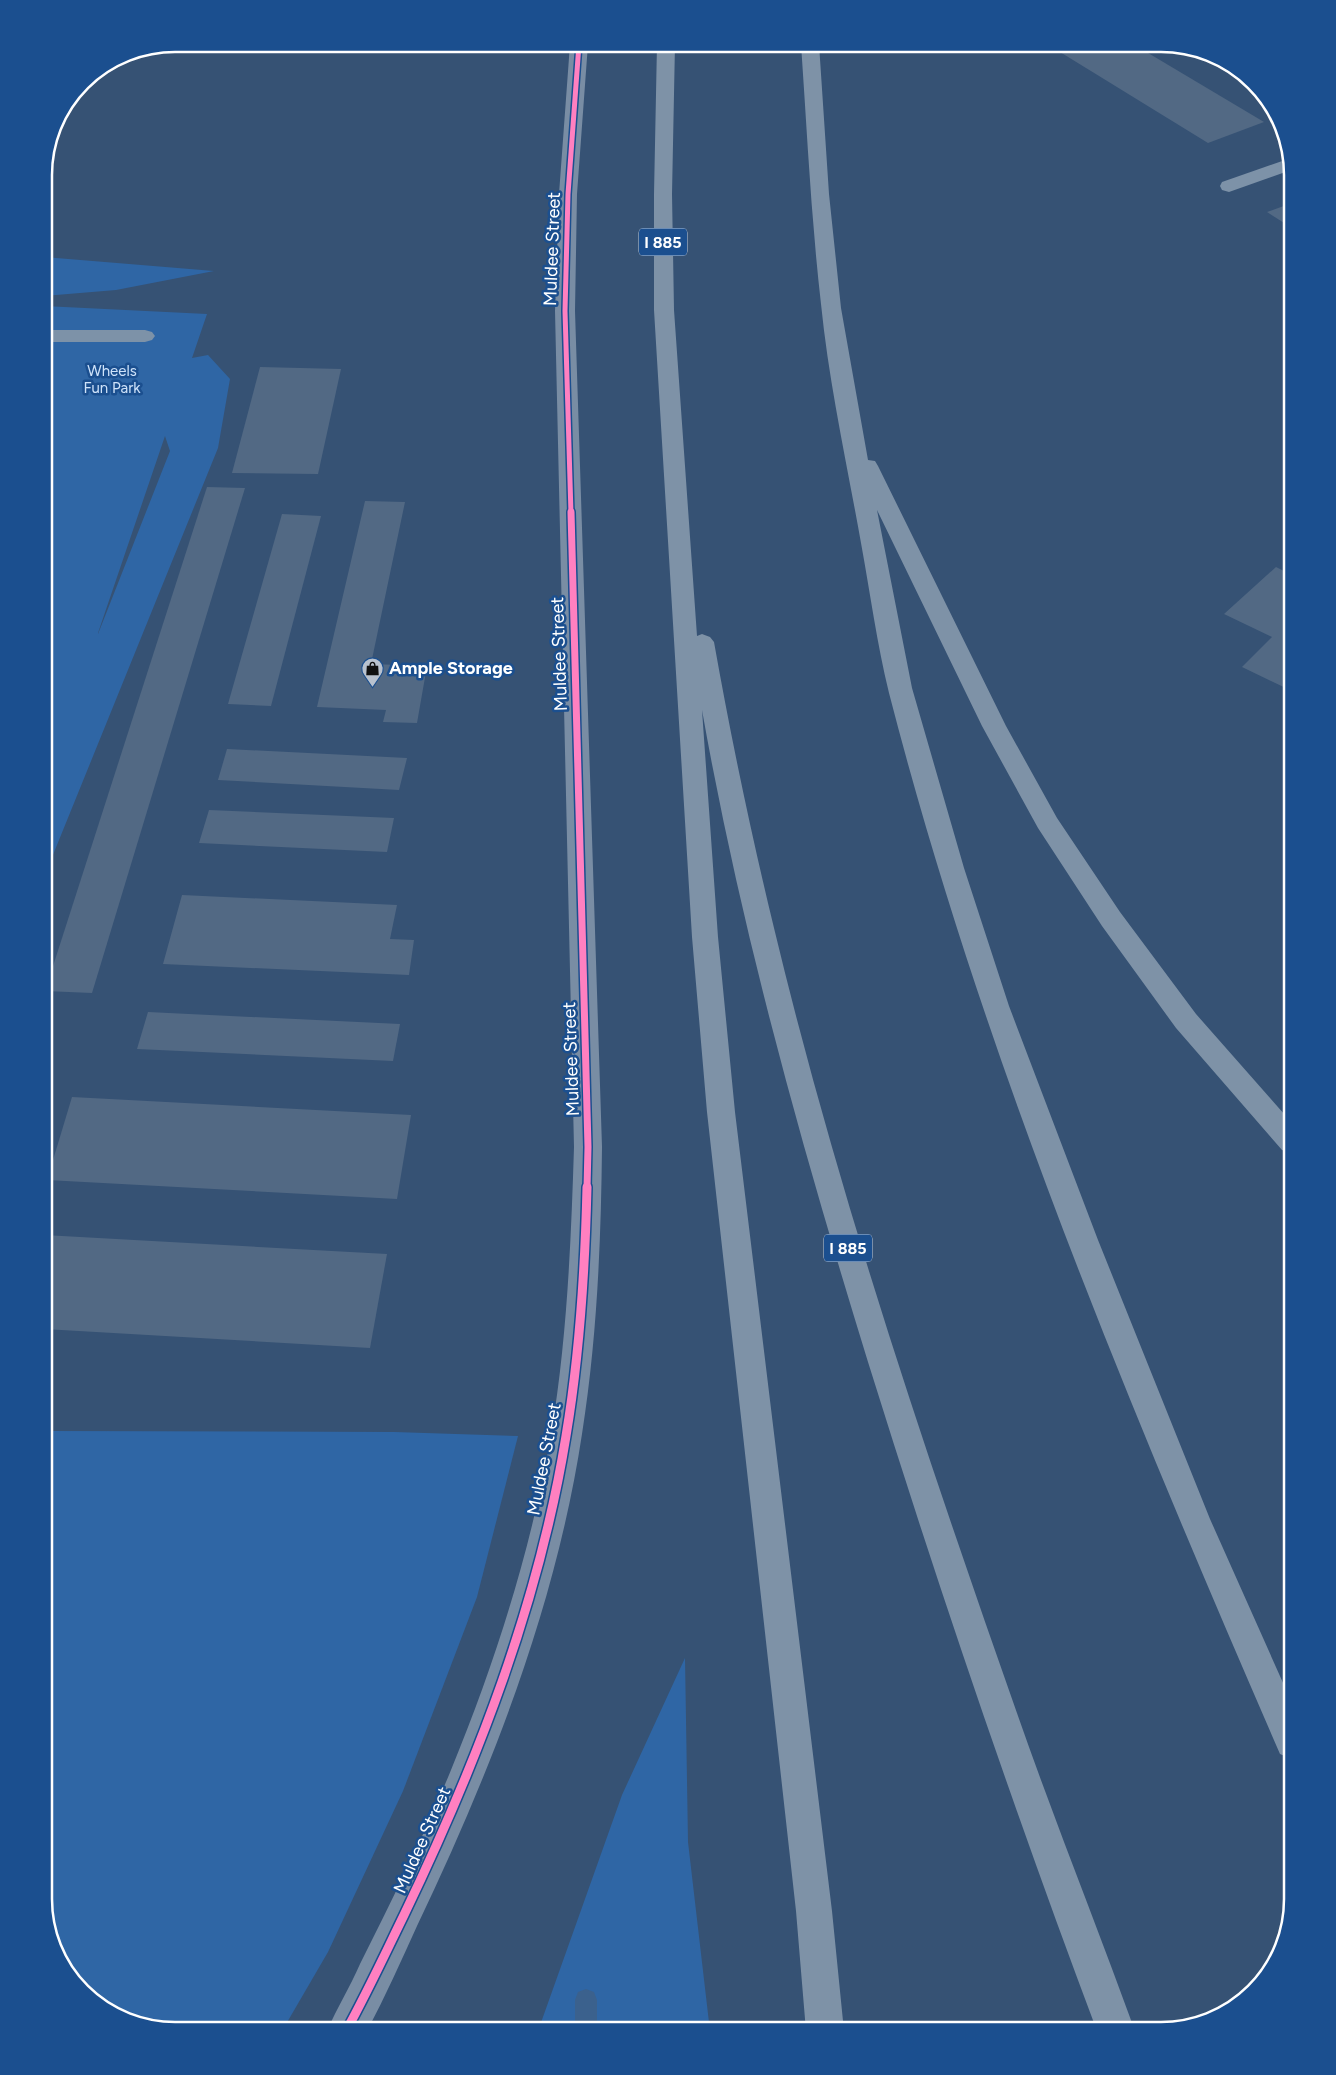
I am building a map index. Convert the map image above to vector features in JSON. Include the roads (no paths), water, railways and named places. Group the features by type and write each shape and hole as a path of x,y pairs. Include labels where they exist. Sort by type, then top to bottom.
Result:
{"highway":[{"name":"I 885","path":"666,53 663,194 664,310 674,440 693,590 712,701 752,888 786,1031 855,1276 949,1568 1073,1920 1113,2022"},
{"path":"811,53 820,194 831,308 852,434 900,688 951,868 995,1006 1086,1250 1190,1509 1284,1724"},
{"path":"852,434 994,726 1047,822 1111,918 1186,1021 1284,1133"},
{"path":"674,440 705,937 719,1092 814,1910 824,2022"}],"street":[{"name":"Muldee Street","path":"351,2022 425,1874 483,1735 528,1602 559,1476 577,1357 586,1249 588,1147 565,311 568,194 578,53"}],"lane":[{"path":"1229,186 1283,166"},
{"path":"53,336 145,336"}],"waterway":[{"path":"586,2000 586,2022"}],"place":[{"name":"Ample Storage","path":"373,687"}],"park label":[{"name":"Wheels Fun Park","path":"112,380"}]}
